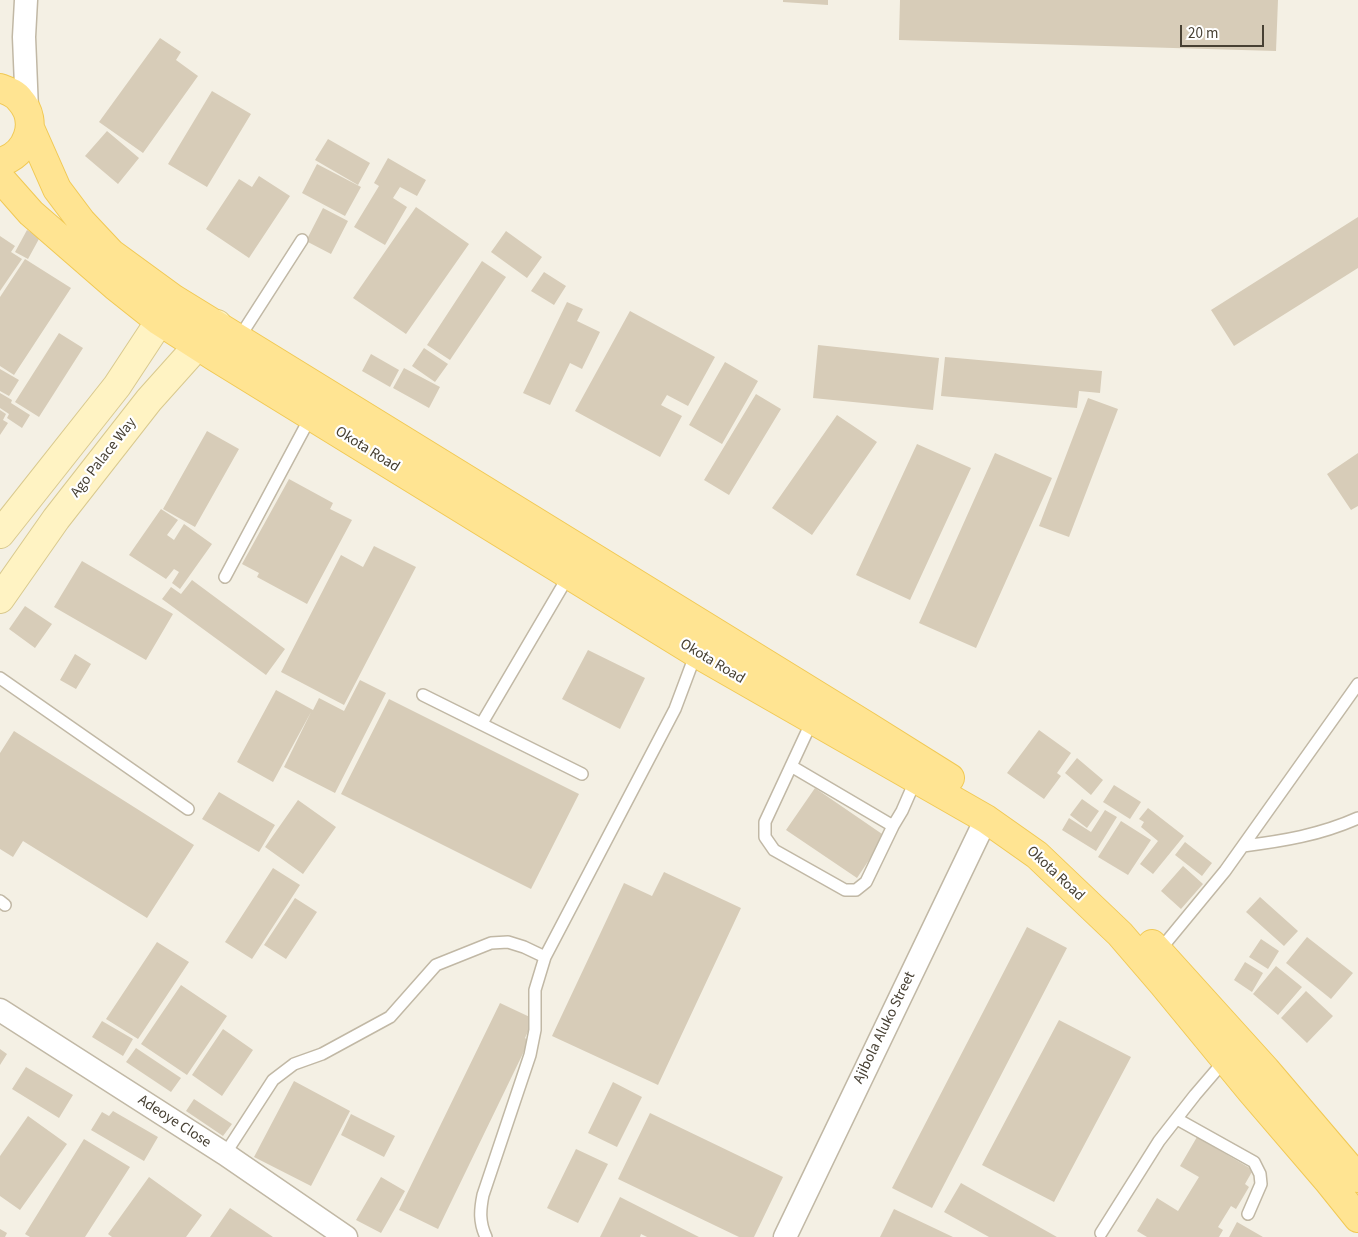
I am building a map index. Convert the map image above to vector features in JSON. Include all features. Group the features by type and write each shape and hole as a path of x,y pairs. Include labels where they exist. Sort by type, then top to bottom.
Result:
{"main road":[{"name":"Okota Road","path":"0,88 20,99 57,189 81,221 111,253 174,299 867,726 1028,828 1082,874 1159,951 1266,1070 1358,1178"},
{"path":"0,162 16,155 26,143 29,119"},
{"name":"Okota Road","path":"0,178 31,213 115,286 159,321 696,653 986,819 1037,855 1120,934 1358,1218"},
{"path":"0,534 117,386 174,299"},
{"name":"Ago Palace Way","path":"0,599 56,519 149,400 198,345 228,331"}],"street":[{"path":"26,0 24,37 29,119"},
{"name":"Ajibola Aluko Street","path":"785,1237 986,819"},
{"name":"Adeoye Close","path":"0,1010 225,1154 346,1237"}],"lane":[{"path":"228,331 302,240"},
{"path":"225,577 311,416"},
{"path":"482,723 569,575"},
{"path":"486,1237 481,1227 480,1211 483,1195 530,1055 535,1030 535,990 545,957 675,709 696,653"},
{"path":"0,678 188,809"},
{"path":"1159,951 1225,872 1358,684"},
{"path":"423,694 582,774"},
{"path":"812,720 765,822 765,837 774,850 845,890 856,890 866,882 916,779"},
{"path":"791,766 893,826"},
{"path":"1243,846 1292,839 1358,818"},
{"path":"225,1154 273,1080 294,1064 322,1054 390,1016 436,965 490,943 508,942 545,957"},
{"path":"1101,1233 1159,1141 1225,1060"},
{"path":"1177,1119 1254,1162 1260,1174 1261,1184 1248,1214"}],"building":[{"path":"783,0 828,0 828,5 783,2"},
{"path":"900,0 1278,0 1276,51 899,40"},
{"path":"160,38 181,52 176,60 198,76 143,153 99,122"},
{"path":"212,91 251,114 207,187 168,164"},
{"path":"107,131 139,158 118,184 85,156"},
{"path":"328,139 370,163 358,185 315,160"},
{"path":"388,158 426,180 417,196 400,187 393,198 407,207 385,245 354,227 379,186 374,183"},
{"path":"317,164 361,187 345,216 302,193"},
{"path":"259,176 290,196 249,258 206,229 239,179 252,187"},
{"path":"416,207 469,244 406,334 353,298"},
{"path":"323,208 348,221 331,254 306,241"},
{"path":"1358,217 1358,268 1234,346 1211,310"},
{"path":"27,230 40,237 28,259 15,252"},
{"path":"506,231 542,257 527,278 491,252"},
{"path":"0,236 15,246 11,252 22,259 0,291"},
{"path":"25,259 71,288 14,375 0,366 0,297"},
{"path":"482,261 506,277 450,360 427,345"},
{"path":"544,272 566,286 554,305 531,291"},
{"path":"567,302 583,309 577,321 600,332 582,369 570,363 550,405 523,393"},
{"path":"630,311 715,357 688,406 667,395 661,405 682,416 660,457 575,411"},
{"path":"59,333 83,348 39,417 15,402"},
{"path":"818,345 939,358 933,410 813,398"},
{"path":"424,348 448,364 435,382 412,366"},
{"path":"371,354 399,370 390,387 362,371"},
{"path":"945,357 1102,371 1100,393 1079,391 1077,408 941,396"},
{"path":"725,362 758,381 722,444 689,425"},
{"path":"404,368 440,387 429,408 393,388"},
{"path":"0,369 19,380 9,396 0,391"},
{"path":"0,393 12,400 11,403 30,415 22,428 7,418 9,414 0,408"},
{"path":"756,394 781,409 729,495 704,480"},
{"path":"1088,398 1118,409 1069,537 1039,526"},
{"path":"0,410 6,414 3,420 8,423 0,435"},
{"path":"837,415 877,442 812,535 772,508"},
{"path":"207,431 239,449 195,527 163,509"},
{"path":"917,444 971,468 910,600 856,575"},
{"path":"995,453 1052,478 976,648 919,623"},
{"path":"1358,453 1358,506 1351,510 1327,474"},
{"path":"289,479 333,503 330,509 352,520 307,604 257,577 259,573 242,564"},
{"path":"161,509 178,520 167,535 174,540 184,524 212,544 180,589 172,583 179,572 174,569 166,579 129,555"},
{"path":"374,546 416,567 344,705 281,672 341,555 363,567"},
{"path":"82,561 173,614 146,660 54,607"},
{"path":"192,580 285,649 266,675 162,599 171,587 181,594"},
{"path":"25,606 52,624 35,648 9,629"},
{"path":"588,650 645,678 620,729 562,699"},
{"path":"75,654 91,664 76,689 60,680"},
{"path":"360,680 386,693 335,793 284,767 311,712 273,782 237,762 276,690 313,710 319,698 344,711"},
{"path":"389,699 579,794 531,889 341,794"},
{"path":"1039,730 1071,753 1057,773 1061,776 1044,799 1007,773"},
{"path":"14,731 194,845 147,918 23,841 13,857 0,849 0,753"},
{"path":"1077,758 1103,780 1091,795 1065,773"},
{"path":"1114,785 1141,802 1130,819 1103,802"},
{"path":"815,788 885,836 857,878 786,830"},
{"path":"219,792 275,825 259,852 202,819"},
{"path":"1082,799 1099,811 1087,828 1070,815"},
{"path":"298,800 336,827 303,874 265,847"},
{"path":"1148,808 1184,836 1153,874 1140,864 1158,841 1141,827 1144,822 1139,819"},
{"path":"1105,810 1117,817 1096,851 1062,830 1069,818 1091,832"},
{"path":"1121,821 1151,840 1128,875 1098,857"},
{"path":"1185,842 1212,863 1202,876 1175,855"},
{"path":"1183,866 1203,884 1181,909 1161,891"},
{"path":"273,868 300,885 252,959 225,942"},
{"path":"664,872 741,908 658,1085 552,1036 624,883 652,896"},
{"path":"1260,897 1298,931 1284,946 1246,912"},
{"path":"295,898 317,912 286,959 264,945"},
{"path":"1027,927 1067,948 932,1208 892,1188"},
{"path":"1307,937 1353,973 1331,999 1286,963"},
{"path":"1261,939 1279,951 1268,969 1249,957"},
{"path":"157,942 189,962 138,1039 106,1019"},
{"path":"1245,962 1263,973 1252,992 1234,980"},
{"path":"1276,966 1302,987 1278,1015 1253,994"},
{"path":"181,985 227,1016 187,1075 141,1044"},
{"path":"1306,991 1333,1016 1307,1043 1281,1018"},
{"path":"500,1003 534,1019 525,1038 529,1041 438,1229 399,1210"},
{"path":"1059,1020 1131,1057 1054,1202 982,1165"},
{"path":"102,1021 133,1039 123,1056 92,1037"},
{"path":"223,1029 253,1050 222,1096 192,1075"},
{"path":"136,1048 181,1078 171,1092 126,1062"},
{"path":"0,1049 7,1054 0,1065"},
{"path":"26,1067 73,1095 59,1118 12,1089"},
{"path":"294,1081 350,1111 311,1186 254,1157"},
{"path":"613,1082 642,1097 617,1147 588,1133"},
{"path":"194,1099 232,1124 223,1136 186,1111"},
{"path":"113,1111 158,1137 144,1161 91,1130 102,1112 109,1116"},
{"path":"650,1113 783,1177 754,1237 739,1237 618,1179"},
{"path":"351,1114 395,1136 384,1157 341,1135"},
{"path":"28,1116 67,1144 20,1210 0,1196 0,1156"},
{"path":"1197,1137 1253,1170 1245,1184 1249,1187 1236,1209 1231,1206 1218,1227 1223,1230 1219,1237 1147,1237 1137,1231 1157,1198 1178,1211 1199,1177 1180,1166"},
{"path":"84,1139 130,1167 85,1237 30,1237 25,1234"},
{"path":"576,1149 608,1164 578,1223 547,1208"},
{"path":"149,1177 202,1215 186,1237 112,1237 108,1234"},
{"path":"381,1177 405,1191 381,1233 356,1220"},
{"path":"961,1183 1057,1237 989,1237 944,1212"},
{"path":"620,1197 699,1237 647,1237 641,1234 640,1237 600,1237"},
{"path":"230,1208 273,1237 210,1237"},
{"path":"894,1209 953,1237 880,1237"},
{"path":"1237,1222 1263,1237 1229,1237"},
{"path":"0,1229 7,1233 5,1237 0,1237"}]}
